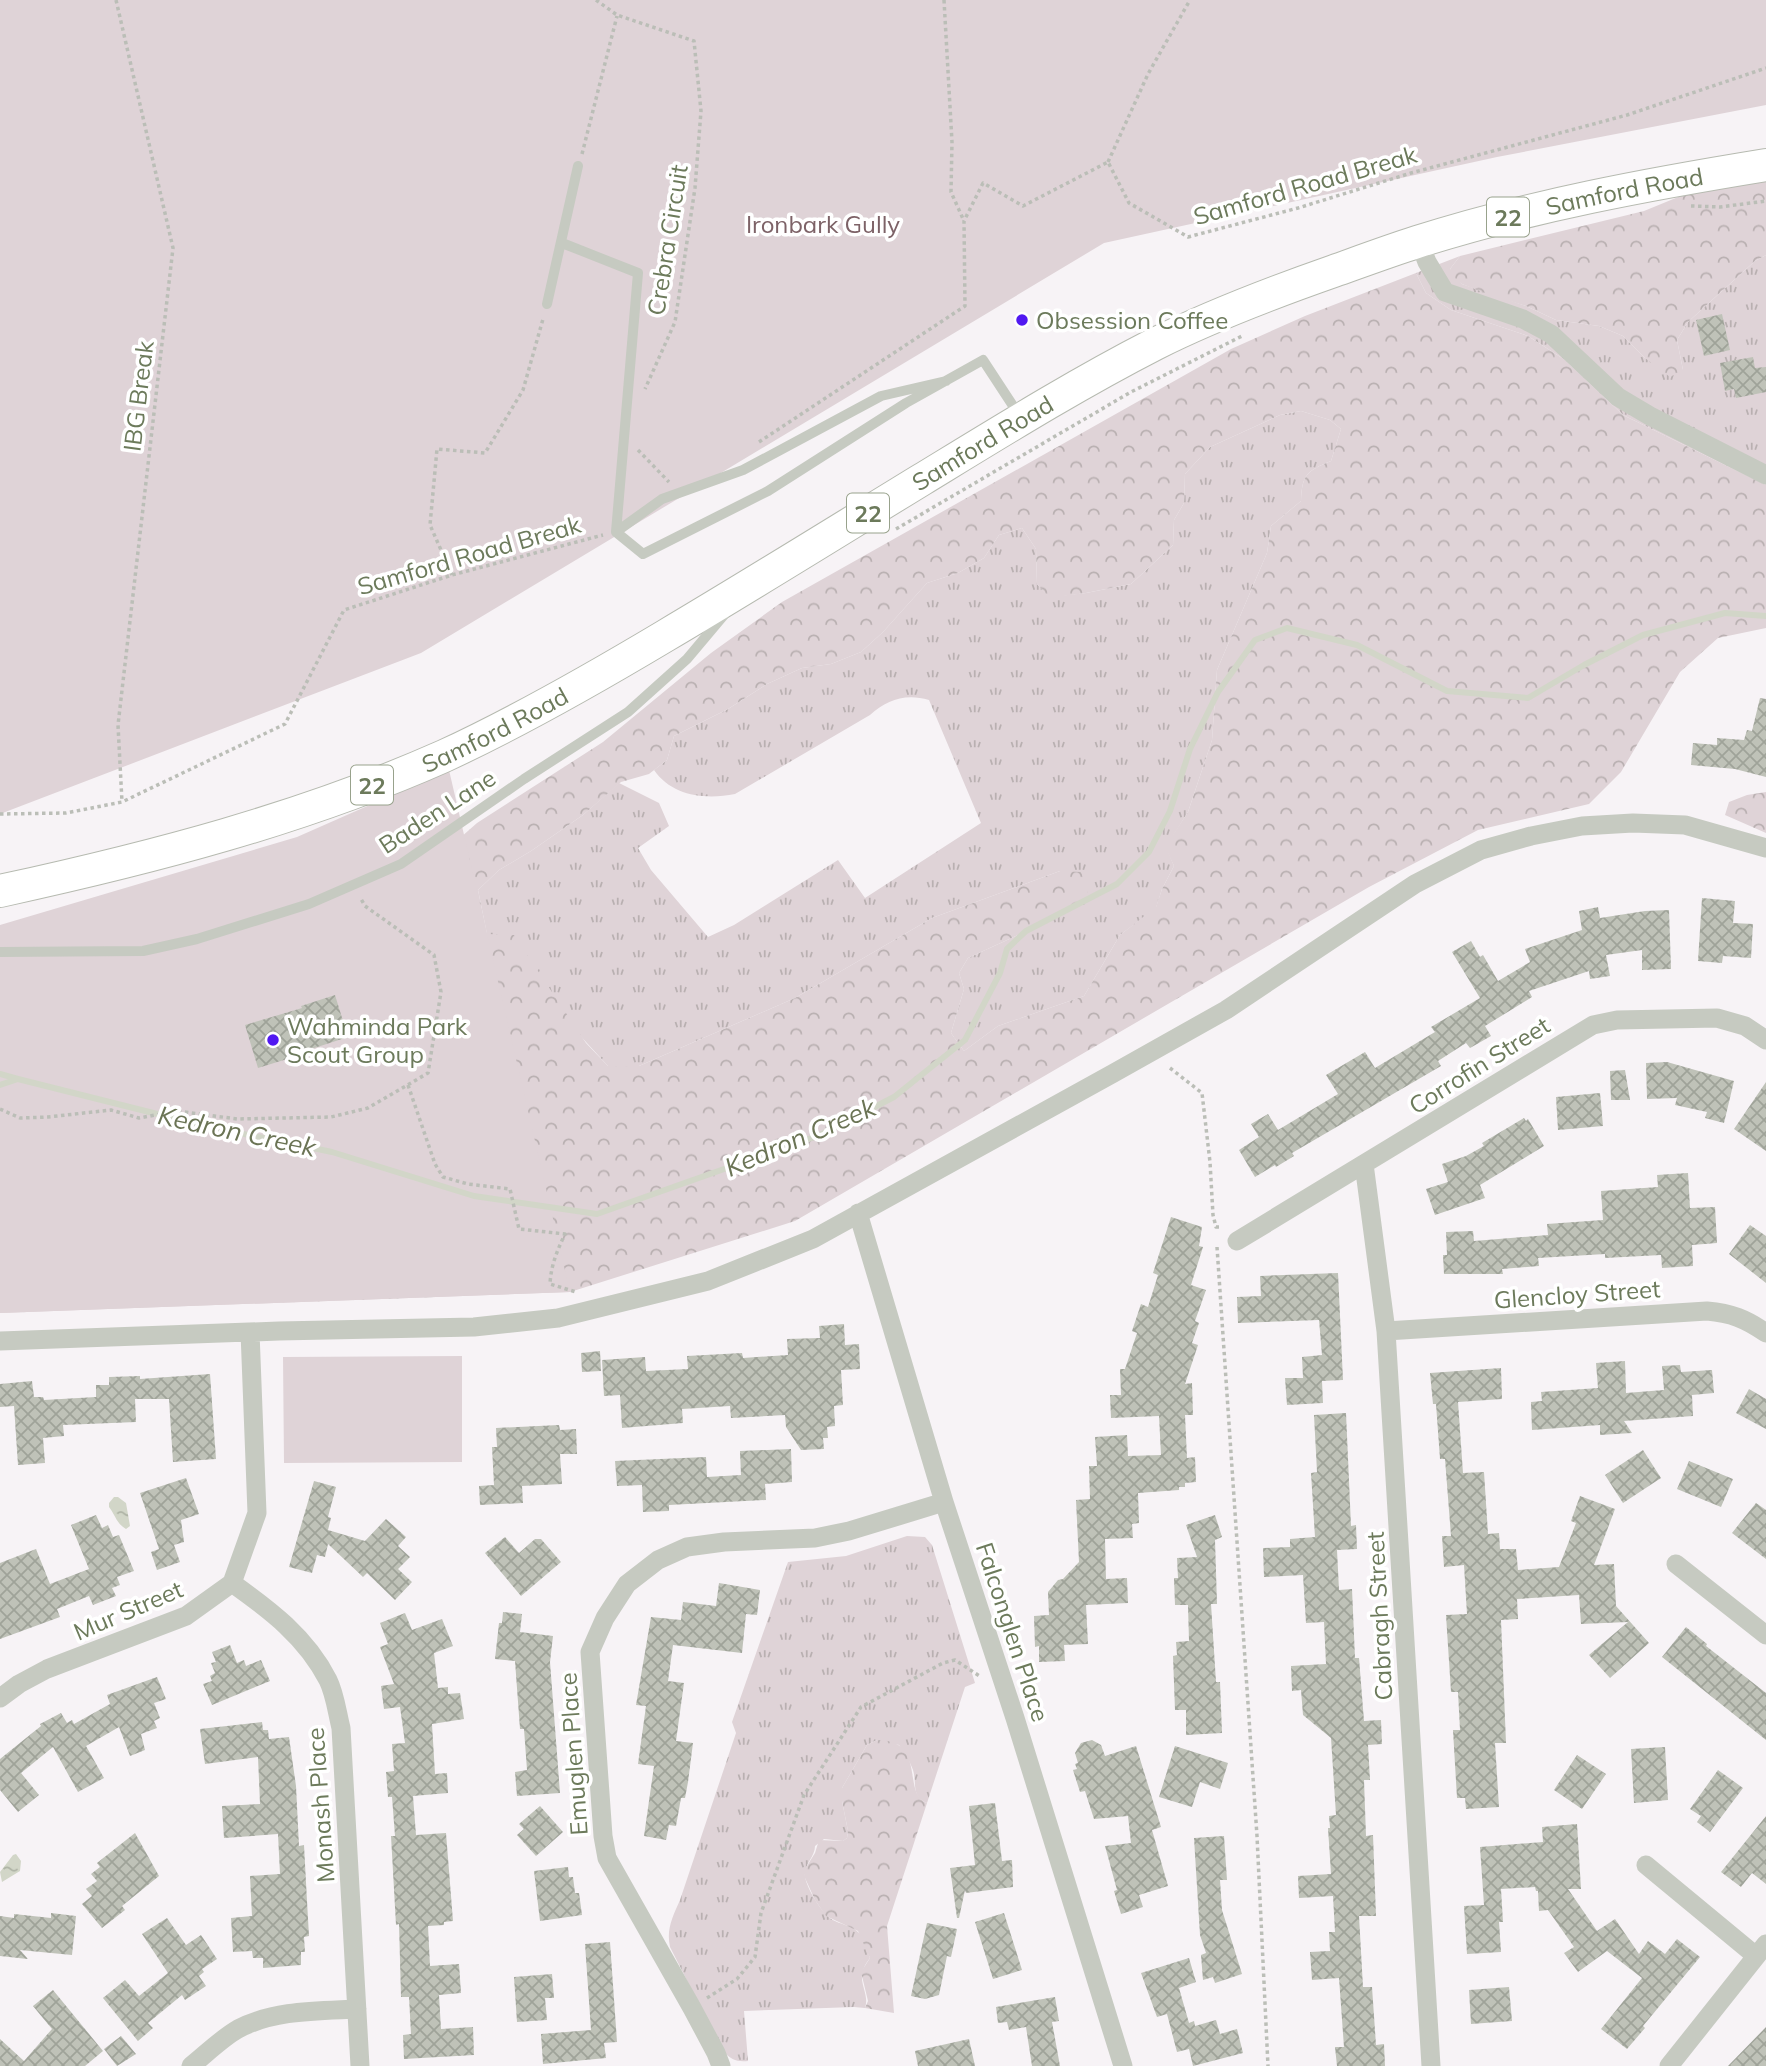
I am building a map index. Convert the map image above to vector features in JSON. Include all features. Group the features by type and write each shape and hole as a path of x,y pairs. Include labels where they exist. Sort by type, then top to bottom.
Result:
{"main road":[{"name":"Samford Road","path":"0,891 191,845 289,814 419,766 514,720 605,671 1021,419 1156,344 1206,321 1292,286 1419,242 1573,201 1673,180 1766,165"}],"street":[{"path":"1419,242 1427,262 1445,292 1523,319 1551,334 1618,397 1766,475"},
{"path":"0,1341 250,1332 474,1328 558,1318 708,1281 813,1239 1226,1010 1415,884 1481,850 1569,828 1633,823 1685,825 1766,848"},
{"name":"Corrofin Street","path":"1237,1241 1593,1025 1617,1020 1717,1018 1745,1026 1766,1040"},
{"name":"Cabragh Street","path":"1364,1164 1386,1331 1431,2066"},
{"name":"Falconglen Place","path":"858,1213 944,1502 1000,1671 1123,2066"},
{"name":"Glencloy Street","path":"1386,1331 1707,1311 1729,1312 1745,1318 1766,1333"},
{"path":"232,1583 257,1513 250,1332"},
{"name":"Emuglen Place","path":"721,2066 692,2008 607,1858 603,1836 590,1652 605,1618 627,1584 657,1560 687,1547 724,1542 815,1538 849,1531 944,1502"},
{"path":"1676,1564 1766,1635"},
{"name":"Mur Street","path":"0,1698 47,1669 186,1616 232,1583"},
{"name":"Monash Place","path":"232,1583 275,1614 310,1649 329,1682 341,1728 360,2066"},
{"path":"1646,1866 1761,1950 1669,2066"},
{"path":"191,2066 238,2029 270,2017 298,2012 356,2009"}],"lane":[{"path":"547,304 579,166"},
{"path":"562,243 638,273 616,532"},
{"path":"616,532 643,554 768,491 983,360 1021,419"},
{"path":"616,532 662,499 743,470 881,396 946,381"},
{"name":"Baden Lane","path":"0,952 143,951 197,939 309,904 401,864 524,779 628,712 687,659 750,585"}],"path":[{"name":"IBG Break","path":"116,0 173,248 118,725 122,802"},
{"name":"Crebra Circuit","path":"597,0 617,15 694,41 701,111 695,188 675,322 641,398"},
{"path":"750,448 965,306 964,221 951,192 944,0"},
{"path":"964,221 983,183 1023,206 1108,162 1148,74 1190,0"},
{"path":"579,166 617,15"},
{"name":"Samford Road Break","path":"1108,162 1129,204 1188,237 1627,115 1766,68"},
{"path":"1683,205 1720,207 1766,201"},
{"path":"452,575 430,526 437,449 485,453 523,390 547,304"},
{"path":"890,533 1131,392 1256,329"},
{"path":"624,436 680,493"},
{"name":"Samford Road Break","path":"0,814 66,813 122,802 285,724 344,610 452,575 616,532"},
{"path":"0,1109 20,1118 111,1110 139,1118 177,1111 237,1119 331,1116 368,1108 428,1073 440,992 435,955 365,906 355,884"},
{"path":"1170,1068 1202,1093 1213,1215 1216,1227 1231,1227 1237,1241"},
{"path":"408,1085 435,1164 443,1177 468,1184 510,1189 519,1229 565,1234 555,1254 550,1284 586,1295 594,1309"},
{"path":"1217,1240 1257,1836 1268,2066"},
{"path":"692,2008 737,1979 755,1957 761,1913 804,1795 860,1707 943,1663 955,1660 979,1677 1000,1671"}],"green space":[{"name":"Ironbark Gully","path":"0,0 1766,0 1766,105 1497,157 1104,243 421,653 0,814"},
{"path":"1766,180 1766,255 1755,261 1688,322 1677,340 1683,370 1670,377 1645,358 1623,336 1599,326 1556,320 1526,306 1462,284 1452,276 1450,269 1460,256 1644,211 1688,193"},
{"path":"1766,255 1766,485 1623,415 1565,360 1528,336 1451,310 1426,293 1416,273 1460,256 1450,269 1462,284 1526,306 1556,320 1599,326 1623,336 1645,358 1683,370 1677,340 1688,322 1755,261"},
{"path":"1416,273 1426,293 1451,310 1528,336 1565,360 1623,415 1766,485 1766,628 1718,638 1680,672 1621,772 1589,804 1478,830 1369,887 795,1221 570,1292 0,1313 0,962 418,875 477,823 603,742 711,653 782,602 1231,349 1305,316","holes":["1301,411 1330,420 1341,429 1331,461 1307,475 1301,501 1271,526 1267,553 1217,670 1212,740 1188,812 1165,847 1174,866 1156,907 1120,935 1084,996 998,1026 964,1051 951,1033 964,989 959,973 968,958 1074,909 1087,899 1088,885 1081,872 1060,871 932,918 795,998 639,1066 608,1066 586,1043 514,935 487,934 478,890 499,870 583,815 621,782 649,774 667,760 674,736 728,709 767,684 802,668 831,664 861,652 927,583 958,573 984,558 999,535 1022,528 1036,549 1037,584 1049,598 1131,584 1173,545 1174,520 1184,503 1185,474 1210,447 1280,415"]},
{"path":"1301,411 1330,420 1341,429 1331,461 1307,475 1301,501 1271,526 1267,553 1217,670 1212,740 1188,812 1166,847 1174,866 1156,908 1120,935 1084,996 998,1026 964,1051 951,1033 964,989 959,973 968,958 1074,909 1087,899 1060,871 932,918 795,998 639,1066 608,1066 487,934 478,890 499,870 583,815 619,783 659,803 669,826 638,848 651,870 708,937 734,925 838,860 865,898 981,823 929,700 912,697 883,705 735,794 724,796 690,794 661,779 654,770 667,760 674,736 728,709 767,684 802,668 831,664 861,652 927,583 958,573 984,558 999,535 1022,528 1036,549 1037,584 1049,597 1131,584 1173,545 1174,520 1184,503 1185,474 1210,447 1280,415"},
{"path":"449,770 570,1292 0,1313 0,925 297,837"},
{"path":"1766,792 1766,833 1725,815 1729,802"},
{"path":"462,1356 462,1462 284,1463 283,1357"},
{"path":"907,1536 925,1537 932,1545 975,1683 965,1687 927,1803 917,1793 913,1770 899,1745 877,1740 867,1745 842,1788 847,1838 843,1841 824,1839 815,1846 806,1868 806,1881 821,1908 831,1918 857,1931 864,1941 870,1958 862,1973 865,2008 744,2011 748,2061 734,2060 723,2051 670,1947 669,1934 736,1733 732,1722 788,1562 846,1556"},
{"path":"877,1740 893,1742 903,1749 919,1798 927,1803 887,1926 894,2013 865,2008 868,2001 861,1972 870,1958 858,1931 826,1916 805,1878 805,1869 819,1840 843,1841 847,1838 842,1788 867,1745"}],"water":[{"path":"114,1497 126,1503 130,1526 126,1529 109,1507"},
{"path":"16,1854 21,1861 20,1871 2,1882 0,1872"}],"building":[{"path":"1722,314 1730,350 1704,356 1696,320"},
{"path":"1753,357 1755,368 1766,367 1766,392 1736,398 1734,389 1725,391 1720,363"},
{"path":"1760,698 1766,699 1766,777 1735,769 1691,765 1693,743 1717,745 1717,738 1744,740 1747,730 1752,731"},
{"path":"1702,898 1735,901 1733,923 1753,924 1751,958 1723,956 1722,963 1698,961"},
{"path":"1598,907 1600,918 1669,910 1671,969 1642,970 1642,950 1606,955 1610,976 1590,979 1589,971 1529,991 1532,997 1485,1026 1491,1036 1470,1048 1466,1043 1438,1061 1441,1066 1292,1153 1294,1156 1276,1167 1275,1165 1255,1177 1239,1150 1259,1137 1251,1124 1268,1114 1278,1130 1338,1094 1326,1075 1365,1052 1375,1068 1435,1032 1431,1027 1480,998 1452,952 1471,941 1480,957 1483,955 1498,981 1530,962 1525,949 1582,930 1579,911"},
{"path":"335,995 348,1037 258,1068 245,1025"},
{"path":"1667,1062 1734,1081 1724,1123 1705,1118 1707,1112 1675,1105 1677,1098 1647,1099 1646,1063"},
{"path":"1625,1070 1630,1100 1611,1100 1610,1071"},
{"path":"1766,1082 1766,1151 1734,1129"},
{"path":"1600,1093 1603,1126 1558,1130 1556,1097"},
{"path":"1524,1118 1526,1121 1528,1119 1544,1146 1480,1185 1485,1198 1435,1215 1426,1189 1448,1182 1442,1164 1466,1156 1484,1146 1482,1143"},
{"path":"1688,1173 1690,1208 1715,1207 1717,1243 1692,1245 1693,1266 1662,1268 1661,1255 1605,1258 1605,1254 1538,1258 1539,1266 1502,1269 1503,1274 1444,1274 1446,1232 1473,1231 1474,1241 1548,1235 1547,1224 1603,1220 1601,1191 1658,1187 1657,1175"},
{"path":"1171,1217 1202,1227 1199,1246 1203,1247 1191,1285 1206,1290 1195,1321 1199,1323 1192,1343 1198,1345 1185,1384 1192,1383 1193,1415 1185,1415 1187,1458 1195,1457 1196,1482 1185,1483 1185,1487 1179,1487 1179,1490 1138,1493 1139,1523 1132,1524 1133,1538 1105,1539 1106,1579 1127,1578 1128,1603 1086,1605 1088,1644 1064,1645 1065,1661 1039,1662 1039,1646 1035,1647 1034,1616 1049,1615 1048,1592 1079,1562 1076,1500 1090,1499 1089,1466 1097,1466 1095,1437 1127,1435 1128,1456 1161,1455 1159,1416 1111,1418 1110,1395 1121,1395 1120,1369 1125,1369 1137,1333 1132,1331 1141,1304 1148,1307 1158,1275 1153,1273"},
{"path":"1750,1225 1766,1236 1766,1283 1729,1254"},
{"path":"1338,1273 1343,1380 1322,1381 1323,1403 1287,1405 1285,1378 1303,1378 1302,1357 1322,1355 1319,1320 1238,1323 1237,1297 1261,1296 1260,1276"},
{"path":"844,1324 845,1345 859,1344 860,1369 841,1370 843,1405 834,1406 835,1426 827,1427 828,1438 823,1438 824,1449 801,1450 786,1427 785,1415 731,1418 730,1406 682,1409 683,1423 622,1428 620,1395 604,1396 602,1360 645,1357 646,1371 688,1369 687,1356 742,1353 743,1358 788,1355 787,1339 820,1338 819,1326"},
{"path":"600,1351 601,1371 582,1372 581,1353"},
{"path":"1625,1361 1626,1393 1664,1390 1662,1366 1680,1365 1681,1372 1712,1370 1714,1393 1692,1395 1693,1416 1624,1421 1632,1433 1600,1435 1600,1425 1532,1430 1531,1402 1542,1401 1541,1392 1598,1388 1596,1363"},
{"path":"1501,1368 1502,1399 1458,1402 1463,1473 1484,1472 1488,1534 1499,1533 1500,1549 1516,1549 1518,1570 1559,1567 1576,1523 1571,1521 1580,1496 1615,1509 1594,1565 1614,1564 1616,1606 1649,1643 1610,1678 1589,1655 1628,1622 1581,1624 1579,1595 1517,1599 1518,1619 1501,1620 1506,1743 1495,1743 1499,1807 1466,1809 1465,1798 1457,1798 1453,1730 1460,1730 1458,1692 1451,1692 1446,1615 1467,1614 1464,1565 1444,1567 1442,1536 1451,1536 1445,1459 1440,1459 1436,1404 1433,1404 1430,1373"},
{"path":"210,1374 216,1459 173,1462 169,1399 135,1399 136,1422 63,1425 64,1436 43,1438 45,1463 18,1465 14,1406 0,1407 0,1384 32,1381 34,1397 43,1397 44,1400 96,1397 96,1385 109,1385 109,1377 140,1376 140,1379"},
{"path":"1749,1389 1766,1399 1766,1429 1736,1413"},
{"path":"1346,1413 1351,1526 1356,1525 1357,1549 1337,1550 1339,1590 1352,1589 1355,1658 1359,1658 1364,1721 1381,1720 1382,1744 1368,1745 1370,1780 1364,1780 1366,1836 1373,1835 1376,1916 1359,1916 1363,1987 1372,1987 1376,2045 1384,2044 1385,2066 1337,2066 1335,2047 1344,2047 1339,1978 1312,1980 1310,1952 1330,1951 1329,1932 1335,1932 1333,1896 1299,1898 1298,1876 1331,1874 1329,1816 1336,1815 1331,1738 1303,1715 1301,1690 1292,1691 1291,1666 1326,1664 1324,1622 1306,1623 1303,1575 1264,1577 1263,1548 1290,1547 1290,1539 1315,1537 1311,1473 1317,1472 1314,1415"},
{"path":"559,1425 560,1430 576,1429 577,1454 560,1454 562,1484 522,1486 523,1503 480,1505 479,1486 494,1485 492,1447 497,1447 496,1428"},
{"path":"791,1449 792,1482 765,1484 766,1500 669,1505 669,1511 643,1512 642,1485 617,1486 615,1461 706,1457 707,1477 741,1475 740,1451"},
{"path":"1643,1450 1661,1478 1623,1503 1605,1475"},
{"path":"1689,1461 1733,1479 1721,1507 1677,1489"},
{"path":"186,1478 199,1514 181,1520 184,1542 174,1545 180,1562 157,1570 151,1552 159,1549 140,1493"},
{"path":"314,1481 336,1487 328,1517 331,1518 328,1530 365,1541 386,1519 406,1537 398,1546 410,1557 398,1569 412,1582 395,1600 367,1573 363,1577 328,1544 325,1557 317,1555 312,1573 289,1567"},
{"path":"1756,1503 1766,1510 1766,1559 1732,1533"},
{"path":"96,1515 102,1528 108,1525 113,1537 119,1535 134,1571 117,1577 120,1585 112,1588 116,1596 93,1605 89,1596 57,1609 60,1617 0,1639 0,1563 36,1549 50,1584 89,1569 71,1525"},
{"path":"1215,1515 1222,1537 1215,1540 1217,1604 1211,1604 1216,1682 1220,1682 1222,1733 1186,1735 1186,1710 1175,1710 1173,1656 1177,1655 1176,1642 1189,1641 1188,1605 1175,1605 1174,1578 1178,1578 1177,1558 1197,1557 1186,1525"},
{"path":"505,1537 519,1553 535,1539 541,1539 561,1562 521,1596 485,1553"},
{"path":"719,1583 760,1590 757,1615 746,1614 742,1653 673,1645 668,1681 684,1683 676,1741 693,1743 688,1782 685,1798 681,1798 676,1826 669,1825 666,1840 644,1836 654,1766 638,1764 646,1706 636,1705 651,1617 681,1620 683,1602 716,1606"},
{"path":"503,1612 522,1614 520,1632 553,1636 550,1662 560,1793 517,1796 515,1772 527,1770 524,1729 520,1729 515,1661 495,1659"},
{"path":"405,1613 412,1630 442,1619 453,1646 434,1653 438,1688 448,1687 448,1694 460,1693 464,1719 432,1724 435,1774 447,1773 448,1793 413,1796 416,1835 446,1833 453,1921 444,1922 444,1925 428,1926 430,1966 459,1964 461,1993 439,1995 441,2029 473,2027 474,2055 404,2059 403,2035 411,2034 409,1997 401,1997 399,1924 396,1925 391,1836 395,1836 392,1797 388,1797 386,1772 394,1771 392,1744 405,1743 400,1707 384,1709 381,1686 394,1684 380,1647 388,1644 380,1623"},
{"path":"1686,1627 1766,1693 1766,1740 1662,1657"},
{"path":"230,1645 237,1663 244,1660 246,1666 261,1660 270,1681 212,1705 203,1684 212,1681 210,1676 215,1673 211,1663 216,1662 212,1652"},
{"path":"157,1677 166,1699 154,1703 160,1718 154,1721 157,1728 141,1734 145,1750 130,1756 119,1727 86,1746 104,1778 78,1792 53,1747 21,1773 39,1795 18,1812 0,1790 0,1759 41,1726 40,1724 61,1713 67,1723 72,1720 74,1724 110,1704 107,1695"},
{"path":"262,1722 263,1730 268,1730 269,1739 289,1737 296,1786 299,1846 304,1845 309,1936 304,1937 305,1952 301,1952 301,1965 263,1968 263,1958 253,1958 252,1951 233,1952 231,1918 252,1916 250,1876 280,1874 278,1834 224,1838 222,1806 260,1804 258,1757 205,1764 200,1729"},
{"path":"1092,1740 1101,1745 1105,1756 1136,1746 1161,1827 1152,1830 1168,1886 1139,1895 1143,1907 1121,1914 1105,1846 1131,1843 1128,1816 1094,1819 1085,1791 1080,1792 1073,1770 1077,1769 1075,1753 1081,1743"},
{"path":"1175,1746 1228,1763 1220,1789 1200,1782 1192,1807 1159,1797"},
{"path":"1665,1747 1668,1800 1634,1803 1631,1749"},
{"path":"1577,1755 1606,1774 1582,1809 1554,1790"},
{"path":"1718,1770 1743,1788 1710,1832 1697,1822 1701,1816 1690,1809"},
{"path":"995,1803 1002,1861 1012,1860 1013,1887 966,1893 965,1890 957,1918 950,1868 975,1865 969,1806"},
{"path":"540,1806 563,1832 536,1856 517,1835 524,1829 519,1824"},
{"path":"1766,1816 1766,1884 1752,1873 1741,1887 1721,1872"},
{"path":"1577,1824 1581,1889 1568,1889 1597,1931 1615,1919 1639,1954 1648,1941 1665,1954 1677,1939 1700,1957 1627,2049 1601,2029 1642,1978 1607,1951 1578,1972 1564,1953 1574,1947 1548,1910 1539,1911 1538,1891 1535,1887 1501,1889 1501,1952 1467,1954 1464,1906 1484,1905 1480,1847 1543,1842 1542,1827"},
{"path":"135,1833 159,1876 122,1906 125,1910 102,1928 82,1904 92,1896 86,1889 97,1881 91,1874 100,1867 97,1863"},
{"path":"1224,1836 1227,1880 1220,1880 1222,1910 1242,1974 1215,1983 1213,1977 1203,1980 1201,1955 1206,1953 1200,1935 1194,1838"},
{"path":"568,1867 569,1877 573,1877 575,1893 579,1893 582,1915 540,1921 534,1871"},
{"path":"51,1913 76,1916 72,1955 20,1950 28,1959 0,1956 0,1916 14,1918 14,1914 51,1918"},
{"path":"1004,1913 1022,1970 993,1979 975,1922"},
{"path":"167,1918 186,1945 201,1935 217,1959 202,1969 204,1972 199,1976 206,1986 185,2000 182,1995 148,2023 153,2028 138,2041 103,1998 125,1980 139,1996 168,1973 142,1934"},
{"path":"927,1923 957,1929 951,1957 947,1956 939,1995 925,1999 911,1996"},
{"path":"610,1942 617,2042 604,2043 606,2058 543,2064 541,2034 591,2030 585,1944"},
{"path":"1189,1958 1196,1982 1179,1988 1189,2023 1194,2021 1195,2026 1216,2020 1220,2034 1237,2029 1243,2053 1193,2066 1189,2049 1177,2052 1167,2014 1157,2017 1141,1973"},
{"path":"552,1974 554,1998 545,1998 547,2020 517,2022 514,1977"},
{"path":"1509,1987 1512,2021 1471,2024 1469,1990"},
{"path":"53,1990 103,2051 85,2066 0,2066 0,2039 24,2061 52,2029 33,2006"},
{"path":"1055,1997 1059,2021 1052,2022 1060,2066 1032,2066 1026,2027 1009,2030 1007,2022 998,2023 996,2007"},
{"path":"1766,2027 1766,2066 1728,2066"},
{"path":"121,2036 136,2054 117,2066 104,2049"},
{"path":"969,2039 975,2066 918,2066 915,2051"}],"waterway":[{"name":"Kedron Creek","path":"0,1085 18,1079 205,1126 332,1152 474,1196 597,1214 820,1135 894,1097 965,1040 1000,973 1007,949 1026,931 1117,884 1149,852 1170,811 1190,749 1218,692 1255,640 1287,628 1357,645 1447,691 1528,698 1643,635 1725,613 1766,616"},
{"path":"0,1074 18,1079"}],"place":[{"name":"Obsession Coffee","path":"1022,320"},
{"name":"Wahminda Park Scout Group","path":"273,1040"}]}
